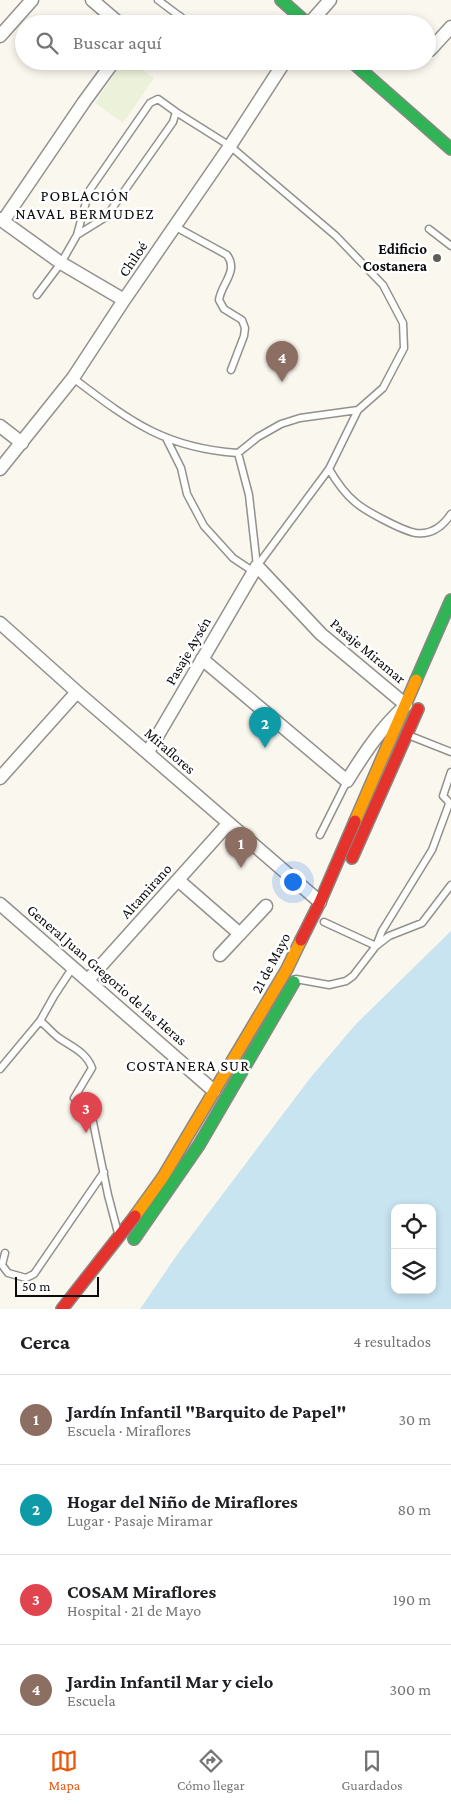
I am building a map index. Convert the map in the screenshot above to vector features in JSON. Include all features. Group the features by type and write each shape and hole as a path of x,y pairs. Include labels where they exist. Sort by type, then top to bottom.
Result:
{"main road":[{"path":"281,0 298,15"},
{"path":"361,70 451,149"},
{"name":"21 de Mayo","path":"62,1309 120,1238 163,1177 287,969 320,902 451,600"},
{"path":"347,869 421,702"},
{"name":"21 de Mayo","path":"128,1247 158,1208 226,1103 298,975"}],"street":[{"path":"19,15 32,0"},
{"path":"92,0 110,15"},
{"path":"317,15 330,0"},
{"path":"0,36 15,19"},
{"path":"436,43 451,27"},
{"path":"107,70 2,220 61,263 124,300"},
{"name":"Chiloé","path":"0,469 73,378 279,70"},
{"path":"0,426 22,443"},
{"name":"Pasaje Aysén","path":"148,752 255,569"},
{"name":"Pasaje Miramar","path":"255,569 321,634 406,705 386,724 346,781"},
{"name":"Miraflores","path":"0,623 76,692 320,902"},
{"path":"202,659 346,781"},
{"path":"0,778 76,692"},
{"name":"Altamirano","path":"88,980 228,824"},
{"path":"178,880 240,934"},
{"name":"General Juan Gregorio de las Heras","path":"0,904 214,1090"},
{"path":"220,955 266,906"}],"lane":[{"path":"158,0 179,15"},
{"path":"37,295 61,263 76,235 89,191 150,102 158,99 230,146 336,236 383,285 403,323 404,348 383,388 358,410 329,468 255,569"},
{"path":"76,235 106,217 173,122 176,112"},
{"path":"174,226 227,255 231,262 231,272 219,300 224,309 242,320 245,332 231,370"},
{"path":"429,229 451,246"},
{"path":"73,378 120,413 156,434 187,446 217,451 238,453 258,437 281,424 300,418 358,410"},
{"path":"166,438 181,468 190,500 204,526 233,558 255,569"},
{"path":"238,453 249,495 255,569"},
{"path":"329,468 341,488 355,503 382,519 416,533 431,532 445,525 451,514"},
{"path":"407,735 451,752"},
{"path":"376,946 382,931 432,850 449,804 443,796 451,772"},
{"path":"320,835 346,781"},
{"path":"298,975 329,985 346,981 353,976 376,946 389,936 422,922 451,885"},
{"path":"324,922 376,946"},
{"path":"0,1069 40,1021 74,967"},
{"path":"40,1021 58,1037 80,1051 90,1061 92,1068 74,1098 93,1122 108,1195 120,1238"},
{"path":"0,1269 26,1278 34,1274 104,1172"},
{"path":"4,1253 2,1265 8,1273"}],"green space":[{"path":"117,70 143,70 154,78 123,123 95,103"}],"water":[{"path":"451,931 451,1309 140,1309 179,1252 311,1077 356,1024"}],"traffic: fast":[{"path":"281,0 298,15"},
{"path":"361,70 451,149"},
{"path":"416,680 451,600"},
{"path":"134,1239 199,1145 294,982"}],"traffic: slow":[{"path":"355,821 416,680"},
{"path":"135,1216 163,1177 287,969 301,940"}],"traffic: jam":[{"path":"352,858 418,709"},
{"path":"301,940 320,902 355,821"},
{"path":"62,1309 135,1216"}],"place":[{"name":"Edificio Costanera","path":"437,258"},
{"name":"Jardin Infantil Mar y cielo","path":"282,382"},
{"name":"Hogar del Niño de Miraflores","path":"265,748"},
{"name":"Jardín Infantil \"Barquito de Papel\"","path":"241,868"},
{"name":"COSAM Miraflores","path":"86,1133"}],"district":[{"name":"POBLACIÓN NAVAL BERMUDEZ","path":"85,204"},
{"name":"COSTANERA SUR","path":"188,1065"}]}
